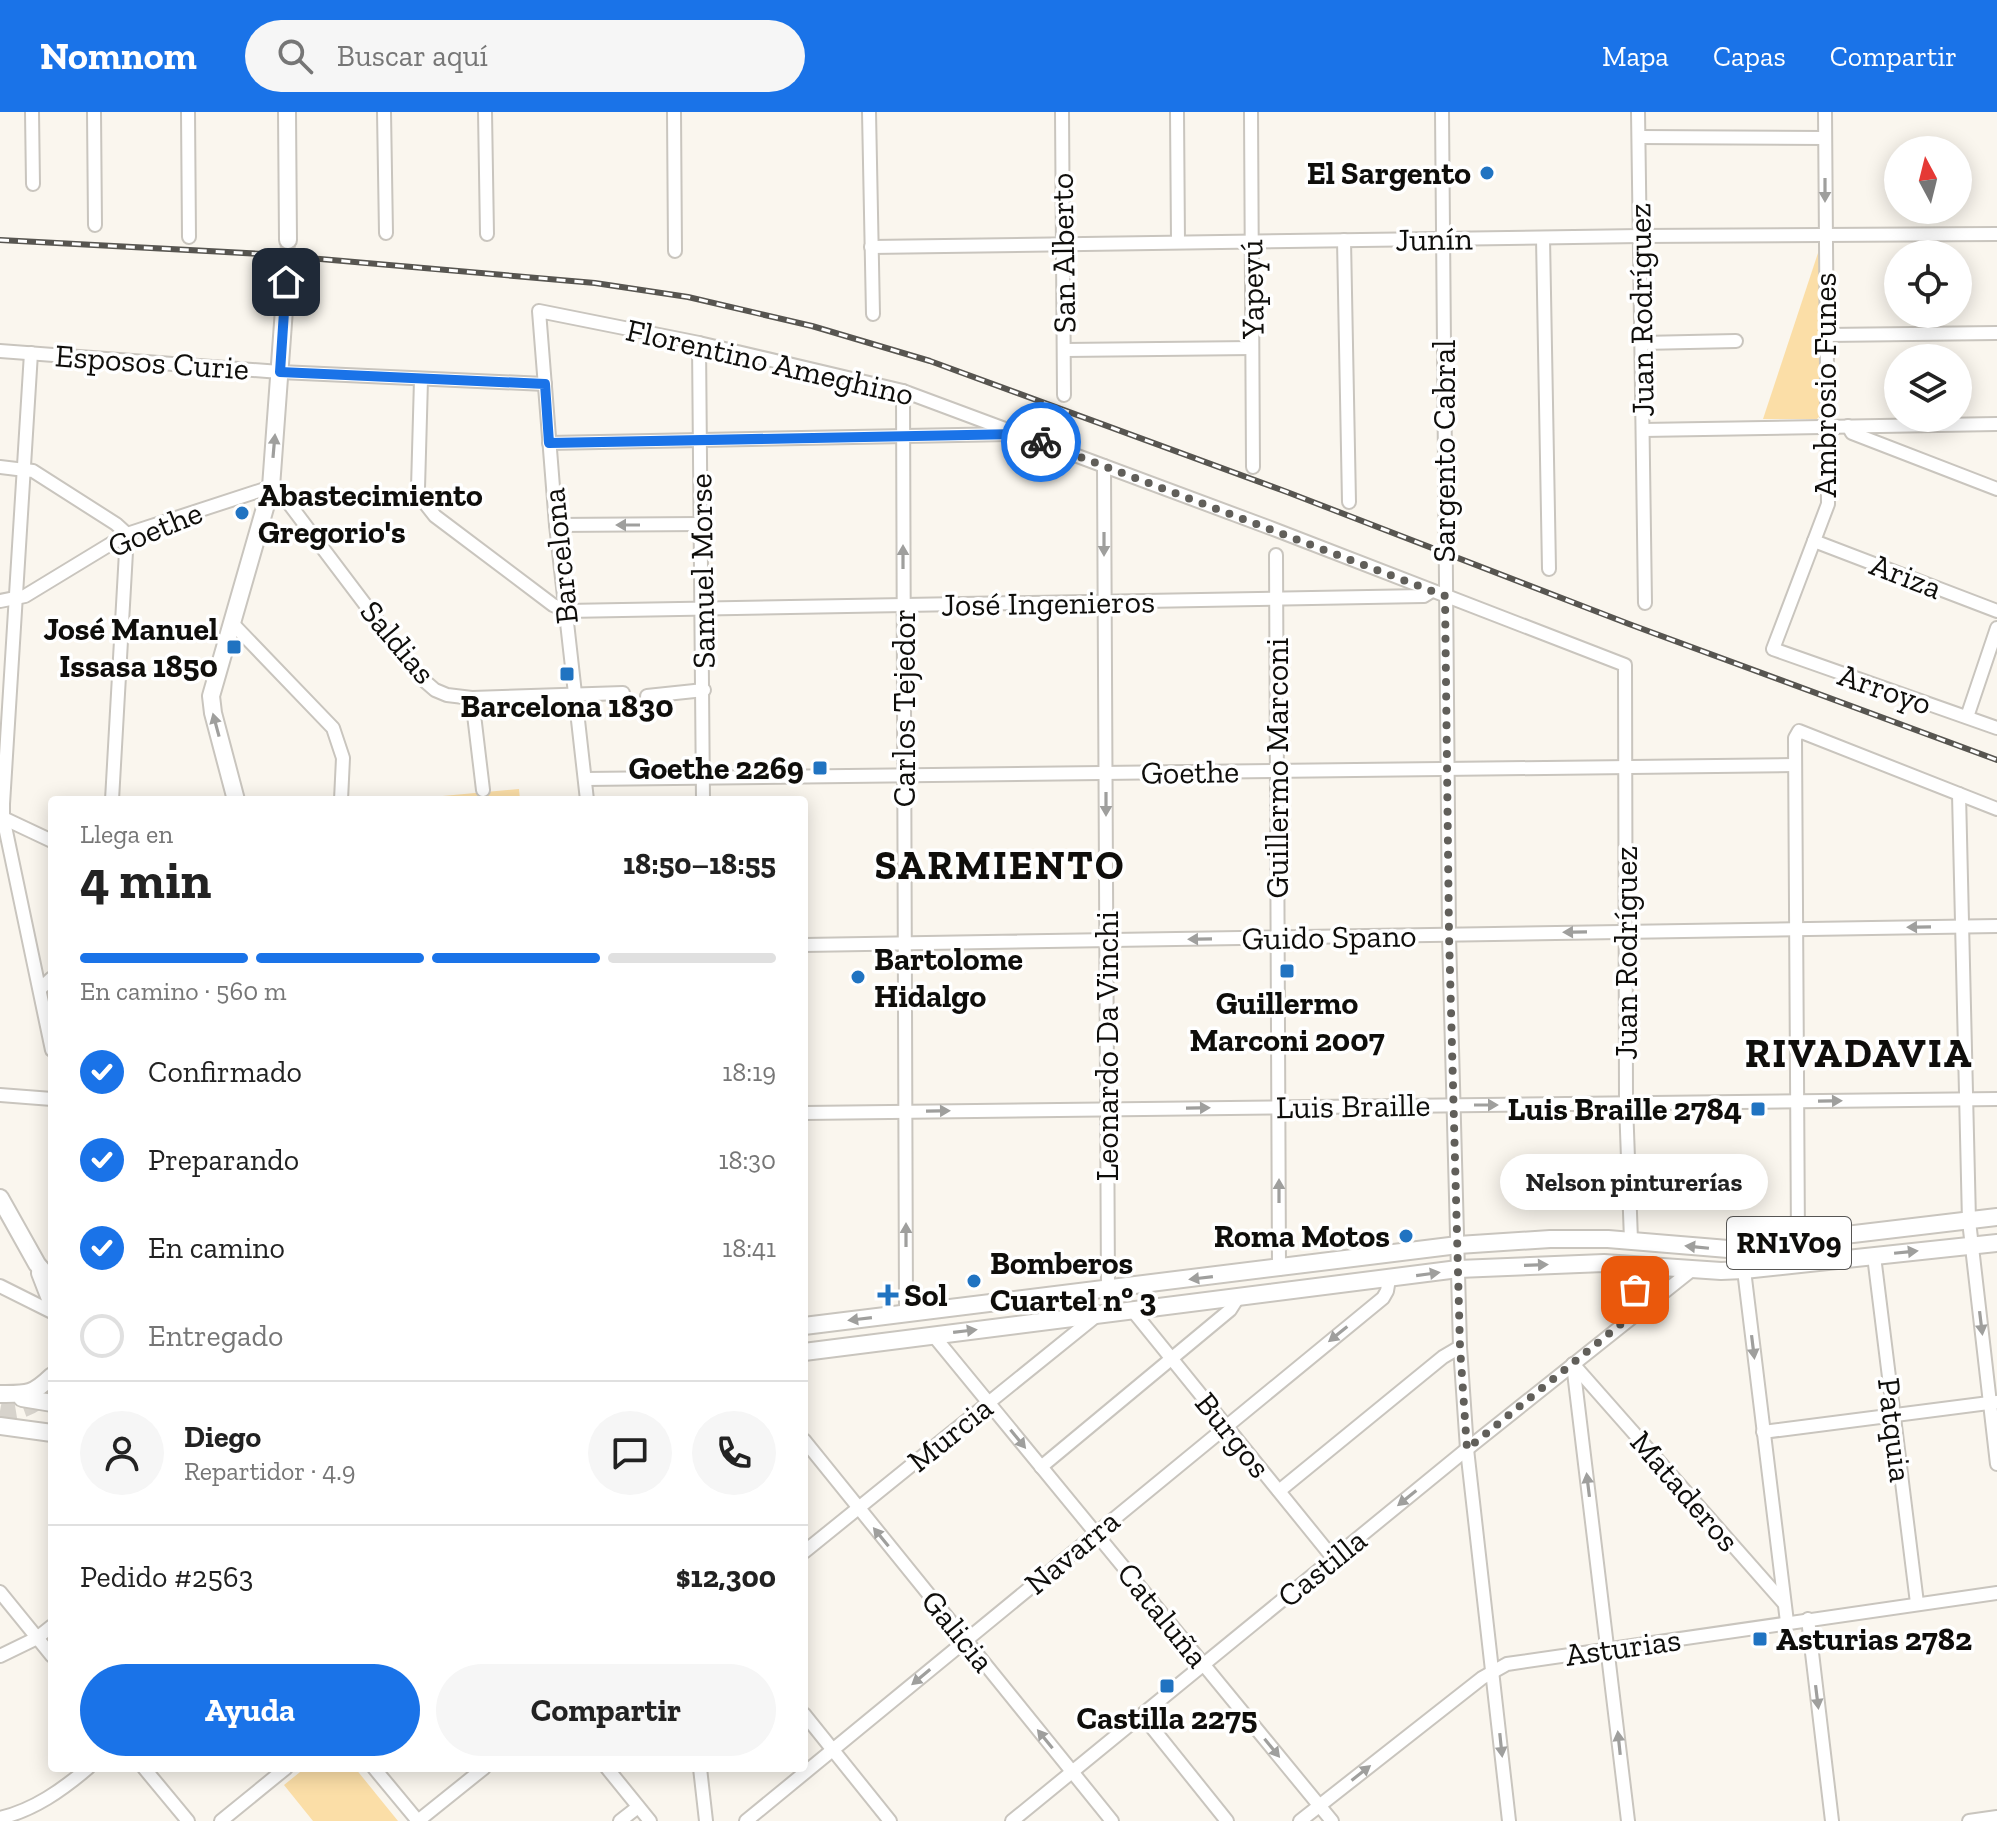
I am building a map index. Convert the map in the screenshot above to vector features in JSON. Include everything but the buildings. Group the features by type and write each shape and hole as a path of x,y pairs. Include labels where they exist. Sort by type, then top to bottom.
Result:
{"main road":[{"path":"287,112 288,240"},
{"path":"235,796 211,704 271,487 286,282"},
{"path":"0,1198 37,1264 48,1293"},
{"name":"RN1V09","path":"808,1325 1458,1245 1550,1239 1631,1240 1728,1249 1997,1217"},
{"name":"RN1V09","path":"808,1351 1458,1269 1604,1263 1744,1270 1997,1243"},
{"path":"37,1264 48,1277"},
{"path":"0,1394 28,1394 37,1391 48,1380"},
{"path":"0,1394 48,1402"},
{"path":"0,1426 48,1432"}],"street":[{"path":"32,112 33,184"},
{"path":"94,112 95,225"},
{"path":"188,112 189,237"},
{"path":"384,112 386,233"},
{"path":"485,112 487,234"},
{"path":"674,112 675,251"},
{"path":"869,112 873,314"},
{"name":"San Alberto","path":"1062,112 1064,395"},
{"path":"1177,112 1178,242"},
{"name":"Yapeyú","path":"1251,112 1253,467"},
{"name":"Sargento Cabral","path":"1442,112 1439,593 1447,769 1460,1347 1467,1449 1509,1821"},
{"name":"Juan Rodríguez","path":"1638,112 1645,603"},
{"name":"Ambrosio Funes","path":"1773,649 1828,504 1825,112"},
{"path":"1639,137 1825,138"},
{"name":"Junín","path":"871,247 1997,234"},
{"path":"1543,238 1549,569"},
{"path":"1344,240 1349,502"},
{"name":"Florentino Ameghino","path":"539,311 699,343 903,391 1625,665"},
{"name":"Barcelona","path":"539,311 556,525 587,796"},
{"path":"1827,335 1997,333"},
{"path":"1642,343 1736,341"},
{"name":"Samuel Morse","path":"699,343 703,796"},
{"path":"1065,350 1252,348"},
{"name":"Esposos Curie","path":"0,351 280,372 545,384"},
{"path":"31,353 2,817 48,1030"},
{"path":"421,380 417,477 420,497 435,516 553,605 566,611"},
{"name":"Carlos Tejedor","path":"903,391 906,1313"},
{"path":"1643,430 1997,424"},
{"path":"1848,426 1852,433 1997,489"},
{"path":"549,443 1018,434"},
{"name":"Leonardo Da Vinchi","path":"1104,466 1108,1289"},
{"path":"0,467 25,468 116,524 127,534 112,796"},
{"name":"Goethe","path":"0,601 16,600 127,534 271,487"},
{"name":"Saldias","path":"271,487 284,497 420,677 435,690 472,698 623,693"},
{"path":"556,525 701,524"},
{"name":"Ariza","path":"1814,541 1997,611"},
{"name":"Guillermo Marconi","path":"1276,555 1279,1269"},
{"name":"José Ingenieros","path":"566,611 1424,596 1439,593"},
{"path":"233,624 333,728 343,758 341,796"},
{"path":"1967,717 1997,628"},
{"name":"Arroyo","path":"1773,649 1997,728"},
{"name":"Juan Rodríguez","path":"1625,665 1626,1104 1631,1240"},
{"path":"647,696 704,690"},
{"path":"472,698 483,790"},
{"path":"1798,1242 1795,738 1799,731 1997,809"},
{"name":"Goethe","path":"585,779 1795,765"},
{"path":"1959,794 1969,1221 1994,1402 1997,1464"},
{"path":"2,817 48,839"},
{"name":"Guido Spano","path":"808,945 1997,926"},
{"path":"40,989 48,982"},
{"path":"0,1095 48,1099"},
{"name":"Luis Braille","path":"808,1113 1997,1099"},
{"name":"Patquia","path":"1874,1256 1917,1603"},
{"path":"1604,1263 1624,1271 1634,1283 1636,1300 1632,1315"},
{"path":"18,1294 36,1292 40,1282 37,1264"},
{"name":"Castilla","path":"1012,1821 1632,1315 1693,1269"},
{"path":"1744,1270 1787,1622"},
{"name":"Navarra","path":"808,1770 1383,1298 1389,1279"},
{"path":"0,1286 48,1310"},
{"path":"1041,1467 1230,1310 1237,1299"},
{"name":"Burgos","path":"1133,1311 1333,1558"},
{"name":"Murcia","path":"808,1549 1096,1316"},
{"name":"Cataluña","path":"933,1335 1332,1821"},
{"path":"1279,1491 1443,1357 1460,1347"},
{"path":"1573,1364 1628,1821"},
{"name":"Mataderos","path":"1573,1364 1783,1602"},
{"path":"1763,1432 1994,1402"},
{"name":"Galicia","path":"808,1445 1112,1821"},
{"path":"0,1592 48,1651"},
{"name":"Asturias","path":"1300,1821 1493,1670 1507,1664 1997,1593"},
{"path":"1808,1619 1832,1821"},
{"path":"0,1656 48,1629"},
{"path":"1142,1715 1227,1821"},
{"path":"808,1719 890,1821"},
{"path":"0,1818 34,1806 83,1772"},
{"path":"147,1772 188,1821"},
{"path":"221,1821 281,1772"},
{"path":"377,1772 418,1821 479,1772"},
{"path":"610,1772 650,1821"},
{"path":"700,1772 706,1821"},
{"name":"Navarra","path":"746,1821 805,1772"},
{"path":"620,1821 638,1807"},
{"path":"1969,1821 1997,1817"}],"shaded area":[{"path":"1819,250 1821,414 1817,419 1763,419"},
{"path":"519,789 520,796 443,796"},
{"path":"1636,1273 1674,1274 1644,1300 1644,1288"},
{"path":"300,1772 358,1772 398,1821 313,1821 284,1785"}],"tunnel":[{"path":"286,282 288,240"},
{"path":"0,1411 22,1410 48,1394"}],"railway":[{"path":"0,240 263,254 595,283 688,297 812,326 930,361 1997,760"}],"way so far":[{"path":"1041,442 1445,596 1449,935 1460,1347 1467,1449 1632,1315 1635,1290"}],"place":[{"name":"El Sargento","path":"1487,173"},
{"name":"Abastecimiento Gregorio's","path":"242,513"},
{"name":"José Manuel Issasa 1850","path":"234,647"},
{"name":"Barcelona 1830","path":"567,674"},
{"name":"Goethe 2269","path":"820,768"},
{"name":"Guillermo Marconi 2007","path":"1287,971"},
{"name":"Bartolome Hidalgo","path":"858,977"},
{"name":"Luis Braille 2784","path":"1758,1109"},
{"name":"Roma Motos","path":"1406,1236"},
{"name":"Bomberos Cuartel nº 3","path":"974,1281"},
{"name":"Nelson pinturerías","path":"1635,1290"},
{"name":"Sol","path":"888,1295"},
{"name":"Asturias 2782","path":"1760,1639"},
{"name":"Castilla 2275","path":"1167,1686"}],"district":[{"name":"SARMIENTO","path":"1000,865"},
{"name":"RIVADAVIA","path":"1859,1053"}],"route":[{"path":"286,282 280,372 545,384 549,443 1018,434 1041,442"}]}
